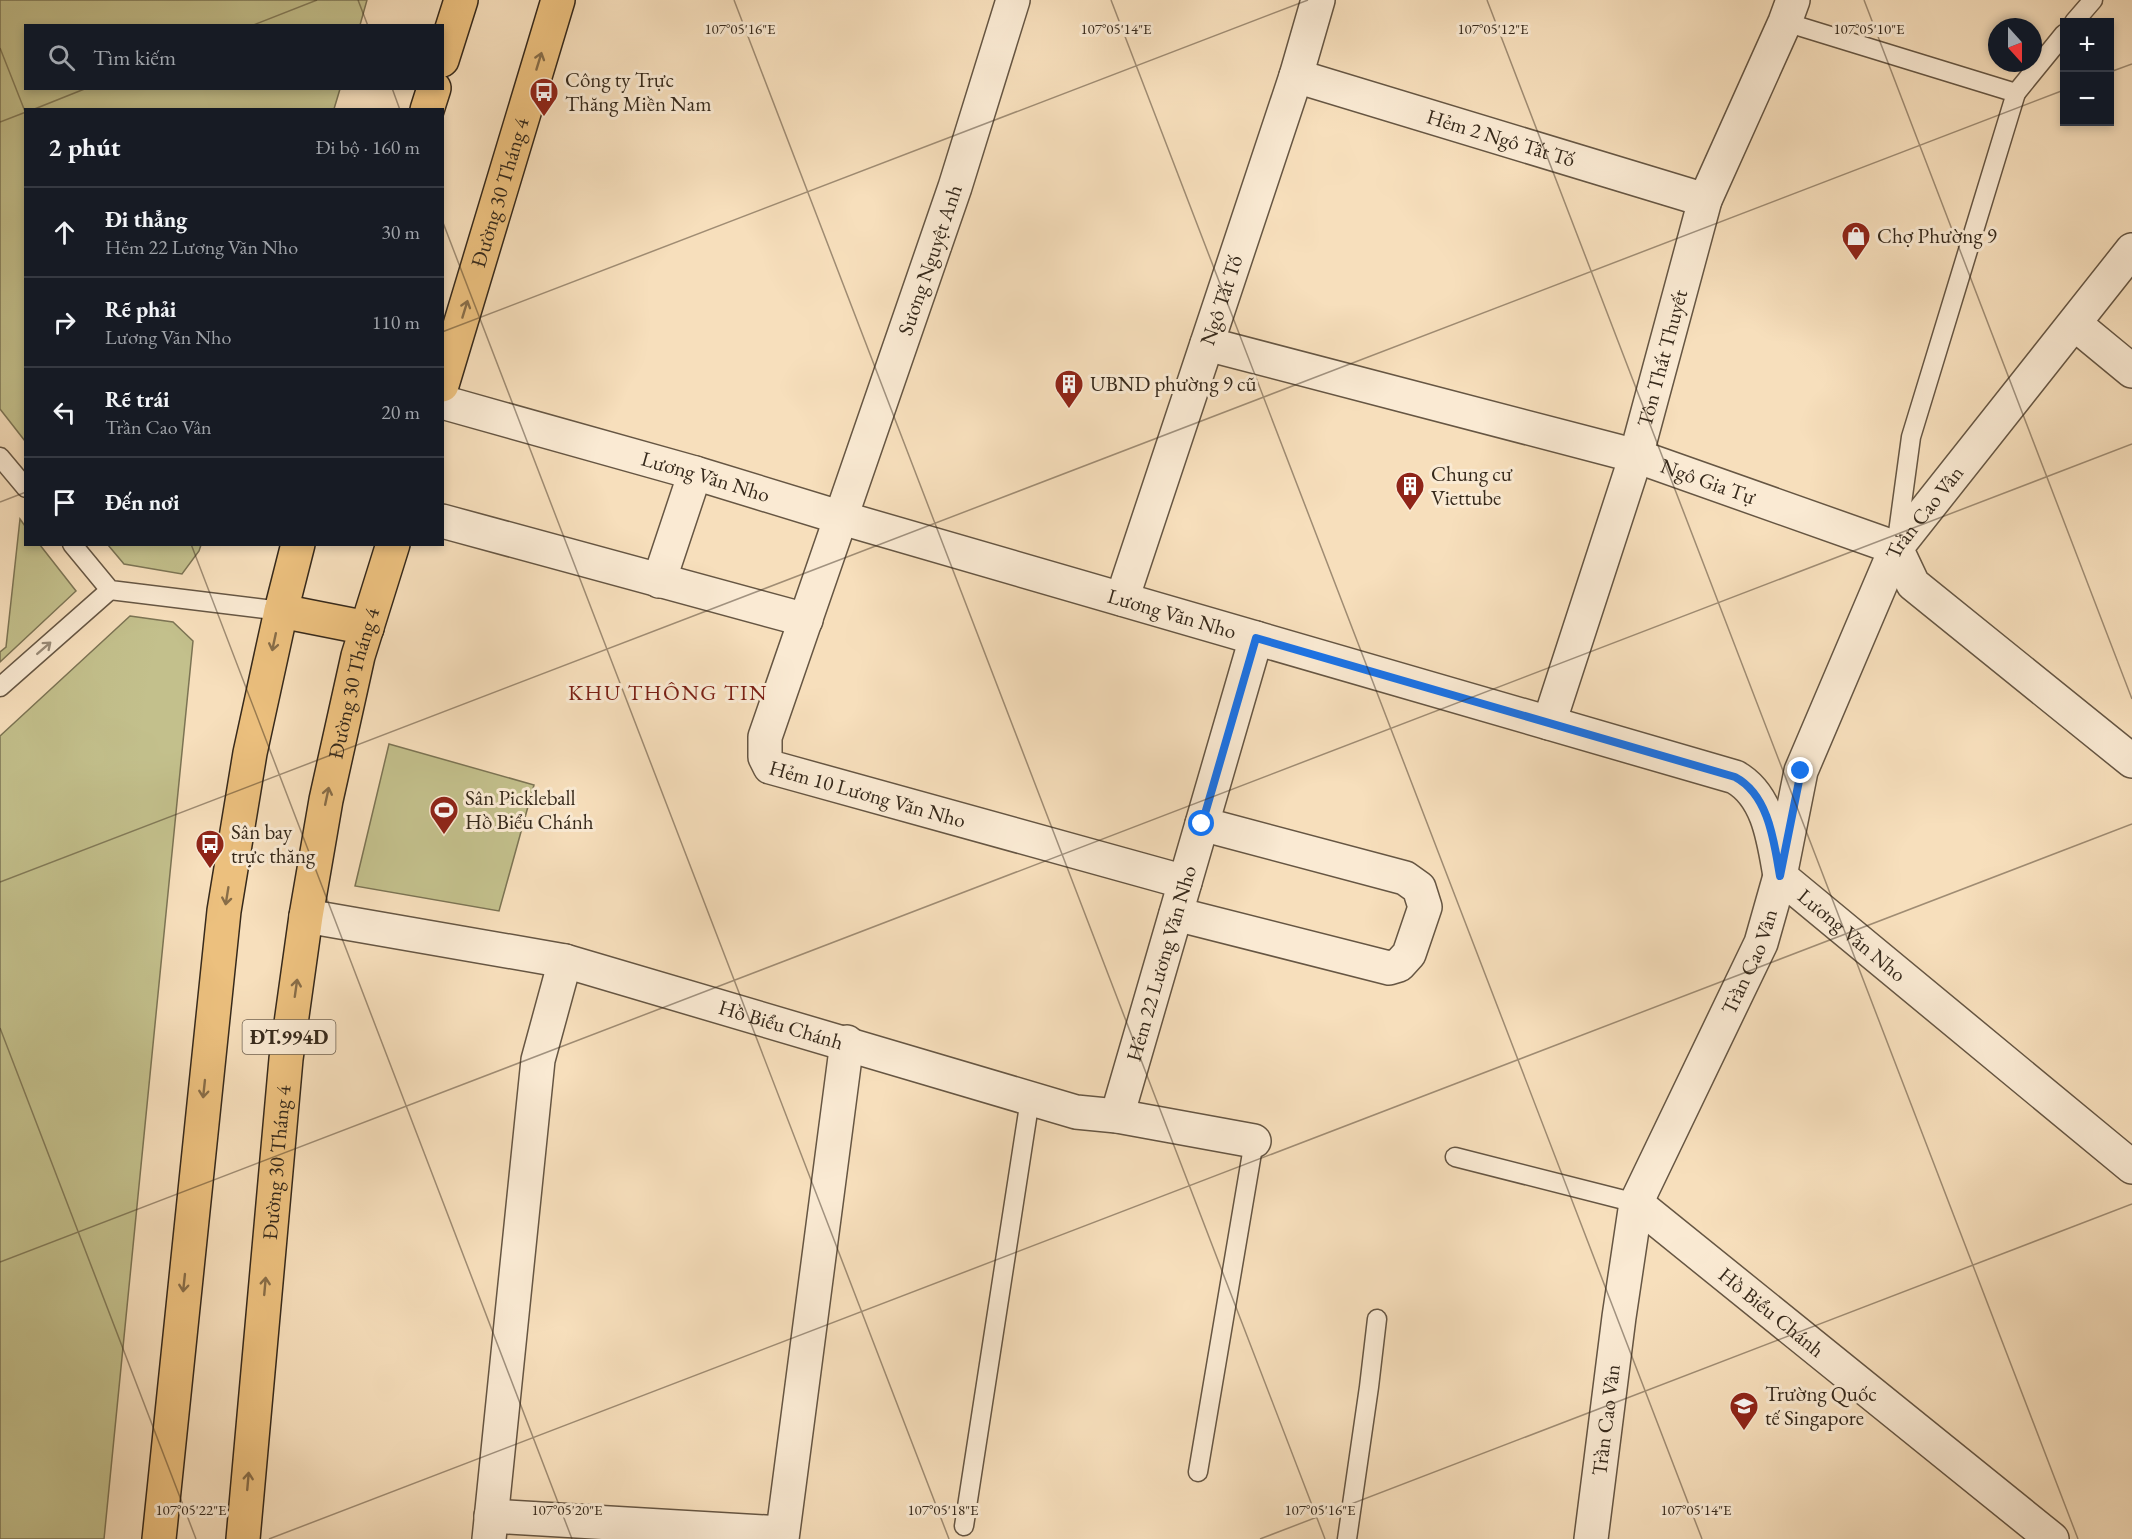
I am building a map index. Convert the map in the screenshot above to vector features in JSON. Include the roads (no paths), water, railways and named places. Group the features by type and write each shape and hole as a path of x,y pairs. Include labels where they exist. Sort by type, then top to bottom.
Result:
{"main road":[{"path":"444,54 461,0"},
{"name":"Đường 30 Tháng 4","path":"444,378 558,0"},
{"path":"428,108 433,90"},
{"name":"ĐT.994D","path":"159,1539 224,910 250,753 280,611 297,546"},
{"name":"Đường 30 Tháng 4","path":"243,1539 286,1059 306,916 326,800 358,656 392,546"},
{"path":"280,611 367,628"}],"street":[{"name":"Sương Nguyệt Anh","path":"842,518 955,187 1012,0"},
{"name":"Ngô Tất Tố","path":"1122,599 1296,76 1318,0"},
{"name":"Tôn Thất Thuyết","path":"1549,723 1636,456 1705,200 1789,11"},
{"name":"Hẻm 2 Ngô Tất Tố","path":"1296,76 1705,200"},
{"name":"Trần Cao Vân","path":"1591,1539 1636,1203 1761,943 1780,876 1801,771 1896,548 2132,250"},
{"path":"2075,324 2132,371"},
{"name":"Ngô Gia Tự","path":"1207,344 1636,456 1896,548"},
{"name":"Lương Văn Nho","path":"444,403 695,472 842,518 1735,777 1746,783 1755,794 1768,820 1780,876 2132,1167"},
{"path":"659,581 695,472"},
{"name":"Hẻm 10 Lương Văn Nho","path":"842,518 765,737 765,757 770,767 1185,882"},
{"path":"444,522 806,620"},
{"path":"1896,548 1913,584 2132,761"},
{"name":"Hẻm 22 Lương Văn Nho","path":"1118,1116 1256,638"},
{"path":"1176,914 1389,968 1400,965 1409,954 1425,907 1419,888 1405,878 1202,824"},
{"name":"Hồ Biểu Chánh","path":"306,916 565,961 847,1042 1076,1112 1118,1116 1254,1141"},
{"path":"565,961 538,1060 490,1528 782,1536 847,1042"},
{"name":"Hồ Biểu Chánh","path":"1636,1203 2052,1539"}],"lane":[{"path":"2077,18 2093,0"},
{"path":"1789,11 2016,93"},
{"path":"1896,548 1911,438 2016,93 2060,39"},
{"path":"0,457 24,486"},
{"path":"74,546 110,590 280,611"},
{"path":"0,687 110,590"},
{"path":"964,1526 1030,1099"},
{"path":"1198,1472 1254,1141"},
{"name":"Hồ Biểu Chánh","path":"1455,1157 1636,1203"},
{"path":"1347,1539 1377,1319"}],"place":[{"name":"Công ty Trực Thăng Miền Nam","path":"544,118"},
{"name":"Chợ Phường 9","path":"1856,262"},
{"name":"UBND phường 9 cũ","path":"1069,410"},
{"name":"Chung cư Viettube","path":"1410,512"},
{"name":"Sân Pickleball Hồ Biểu Chánh","path":"444,836"},
{"name":"Sân bay trực thăng","path":"210,870"},
{"name":"Trường Quốc tế Singapore","path":"1744,1432"}],"district":[{"name":"KHU THÔNG TIN","path":"668,692"}]}
